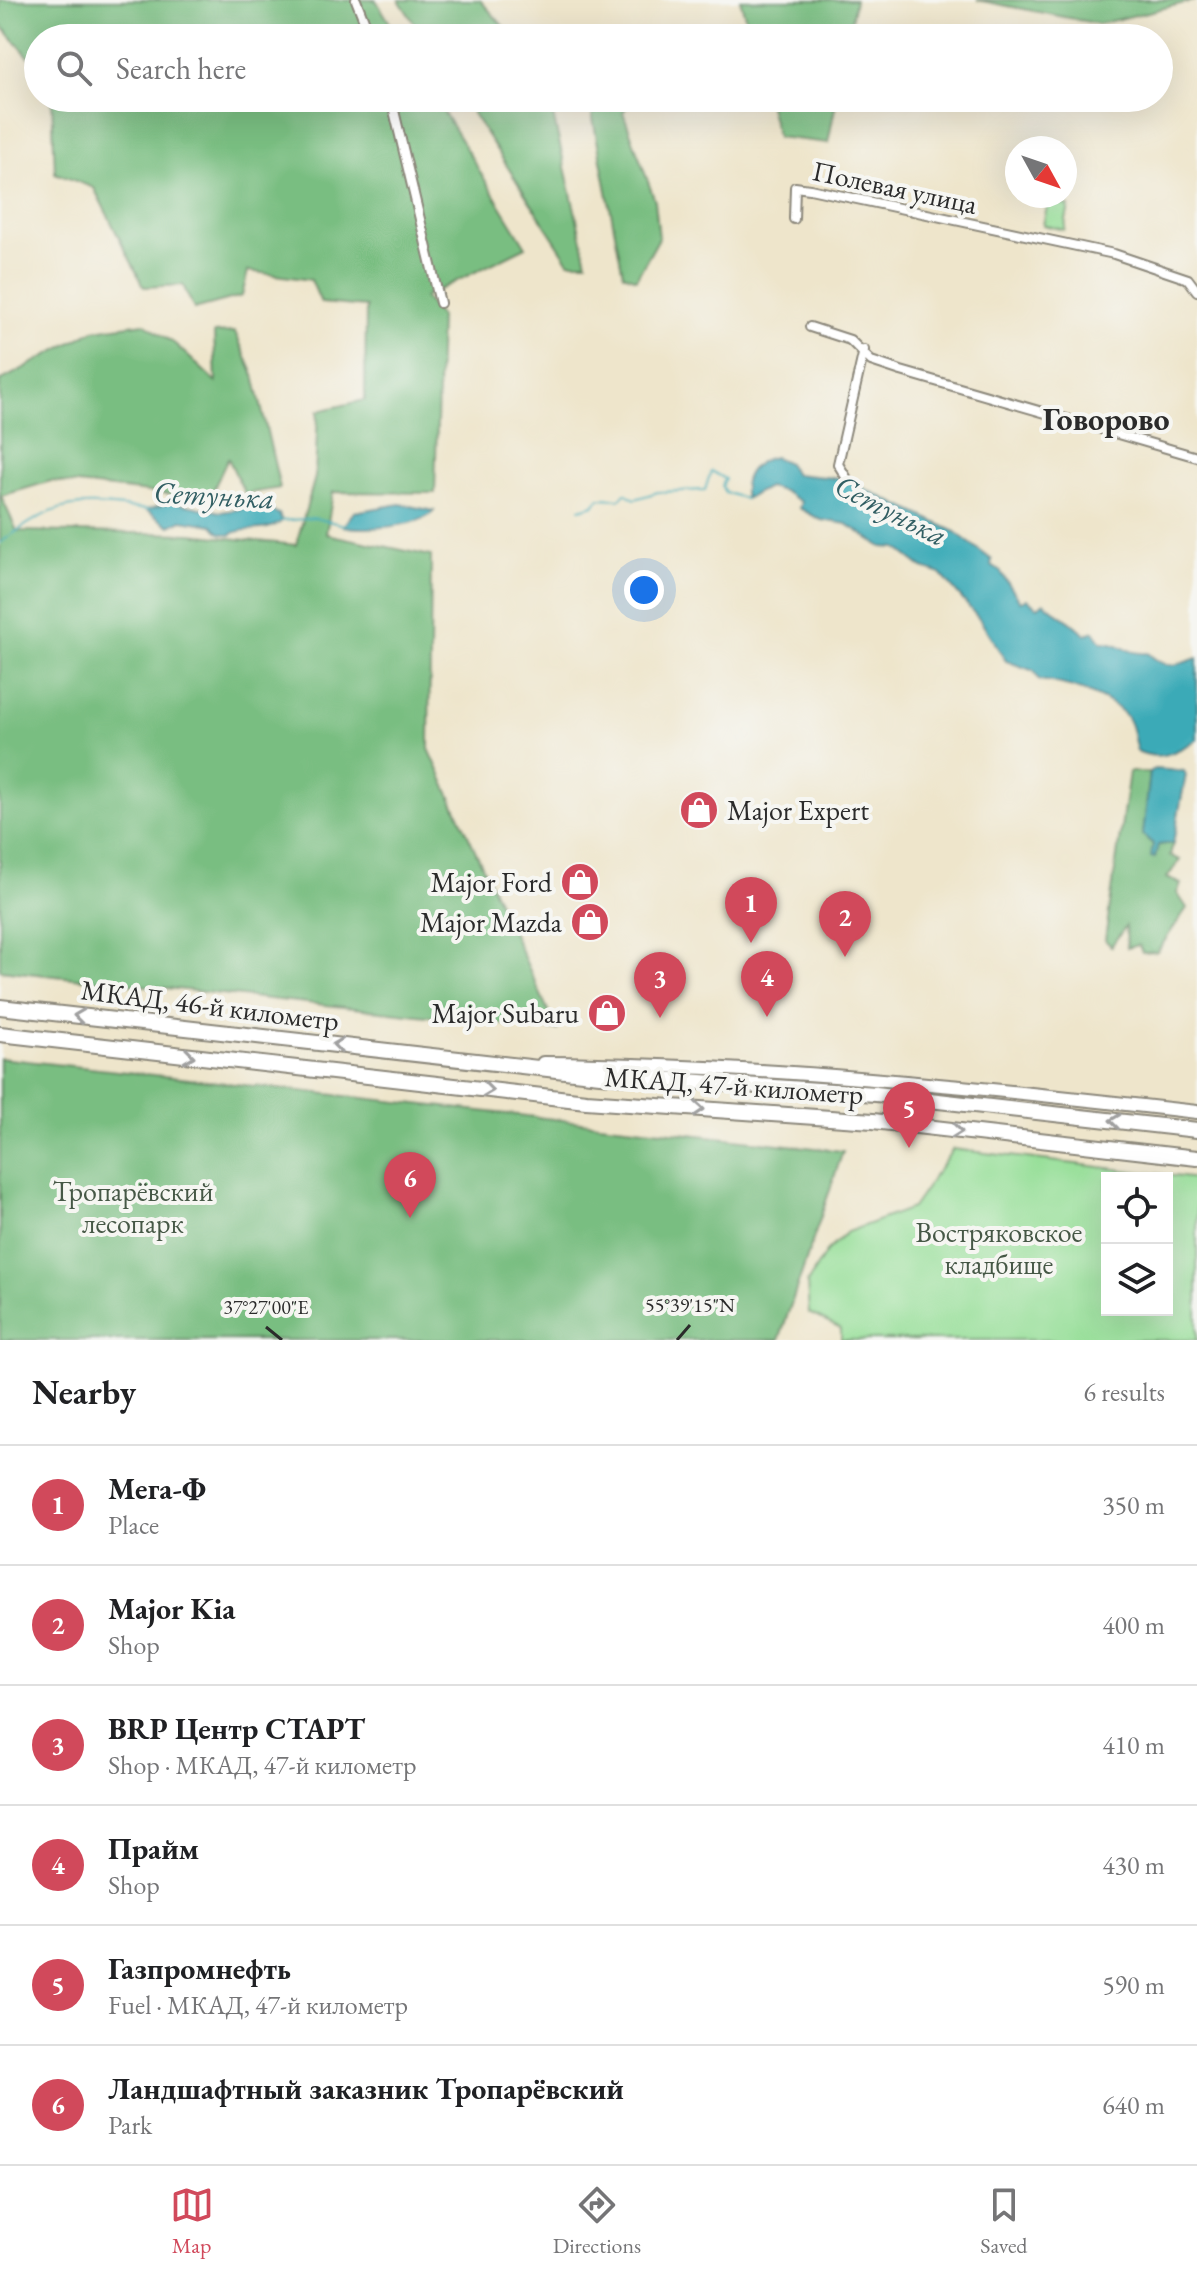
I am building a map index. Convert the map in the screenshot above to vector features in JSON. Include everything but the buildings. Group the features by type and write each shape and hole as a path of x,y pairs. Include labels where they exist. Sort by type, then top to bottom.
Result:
{"highway":[{"name":"МКАД, 46-й километр","path":"0,1007 415,1054"},
{"name":"МКАД, 46-й километр","path":"0,1034 410,1081"},
{"name":"МКАД, 47-й километр","path":"415,1054 623,1077 876,1094 1197,1130"},
{"name":"МКАД, 47-й километр","path":"410,1081 621,1104 873,1121 1197,1158"}],"main road":[{"path":"489,1062 776,1070 986,1087 1197,1112"}],"street":[{"path":"356,0 365,24"},
{"path":"394,112 440,303"},
{"name":"Полевая улица","path":"794,219 795,187 810,189 1114,254 1188,279 1197,291"},
{"path":"810,327 850,340 864,350 871,361 1197,457"},
{"path":"846,477 838,464 864,350"}],"green space":[{"path":"0,0 376,0 391,24 24,24 24,51 0,24"},
{"path":"399,0 480,0 501,24 415,24"},
{"path":"740,0 855,0 851,24 748,24"},
{"path":"977,0 1197,0 1099,24"},
{"path":"53,112 444,112 526,247 424,297 440,317 435,493 333,492 326,534 431,556 429,749 557,1030 0,970 0,381 94,330 144,323 175,344 216,382 214,333 235,332 254,375 280,488 245,494 228,458 209,499 51,481 1,496 17,531 190,534 296,545 315,477 318,411 365,400 366,307 321,303 311,280 248,271 242,296 194,309 183,285 144,287 94,188 55,173"},
{"path":"472,112 552,112 587,262 569,262"},
{"path":"592,112 623,112 655,201 659,238 636,279 623,274"},
{"path":"771,112 834,112 828,143 777,137"},
{"path":"1047,208 1069,208 1064,230 1043,225"},
{"path":"1129,772 1150,772 1143,835 1153,844 1154,857 1157,845 1173,843 1170,856 1180,860 1167,878 1181,884 1177,893 1187,908 1157,952 1142,953 1139,945 1127,948 1126,926 1111,946 1105,940"},
{"name":"Тропарёвский лесопарк","path":"0,1058 843,1151 779,1340 0,1340"},
{"name":"Востряковское кладбище","path":"953,1149 1140,1172 1101,1172 1101,1316 1173,1316 1173,1176 1197,1179 1197,1340 841,1340 841,1329 809,1313 807,1283 826,1252 847,1232 912,1208"}],"water":[{"path":"774,457 788,463 795,474 844,479 954,531 992,560 991,565 1000,571 1020,601 1027,599 1038,607 1044,602 1085,635 1094,631 1102,642 1148,653 1165,664 1197,658 1197,740 1161,756 1137,751 1131,724 1108,702 1085,691 1039,680 1034,671 1006,661 980,620 941,574 923,568 897,548 882,547 847,524 821,520 799,508 801,502 783,491 768,487 745,499 744,484 749,472 759,462"},
{"path":"172,502 221,512 259,506 279,514 282,521 269,528 230,535 220,533 213,525 182,520 170,526 146,510"},
{"path":"400,504 434,511 405,524 377,528 343,526 354,512"},
{"path":"1154,769 1184,771 1186,775 1173,843 1158,845 1155,858 1151,857 1153,844 1143,835 1150,772"}],"waterway":[{"name":"Сетунька","path":"580,509 594,505 600,498 620,499 625,493 635,499 658,492 705,490 711,471 725,479 722,485 724,492 745,499"},
{"name":"Сетунька","path":"0,543 38,518 69,507 103,505 148,510"},
{"name":"Сетунька","path":"281,521 314,518 345,525"}],"place":[{"name":"Major Expert","path":"699,810"},
{"name":"Major Ford","path":"580,882"},
{"name":"Major Mazda","path":"590,922"},
{"name":"Мега-Ф","path":"751,943"},
{"name":"Major Kia","path":"845,957"},
{"name":"Major Subaru","path":"607,1013"},
{"name":"Прайм","path":"767,1017"},
{"name":"BRP Центр СТАРТ","path":"660,1018"},
{"name":"Газпромнефть","path":"909,1148"},
{"name":"Ландшафтный заказник Тропарёвский","path":"410,1218"}],"district":[{"name":"Говорово","path":"1106,419"}]}
